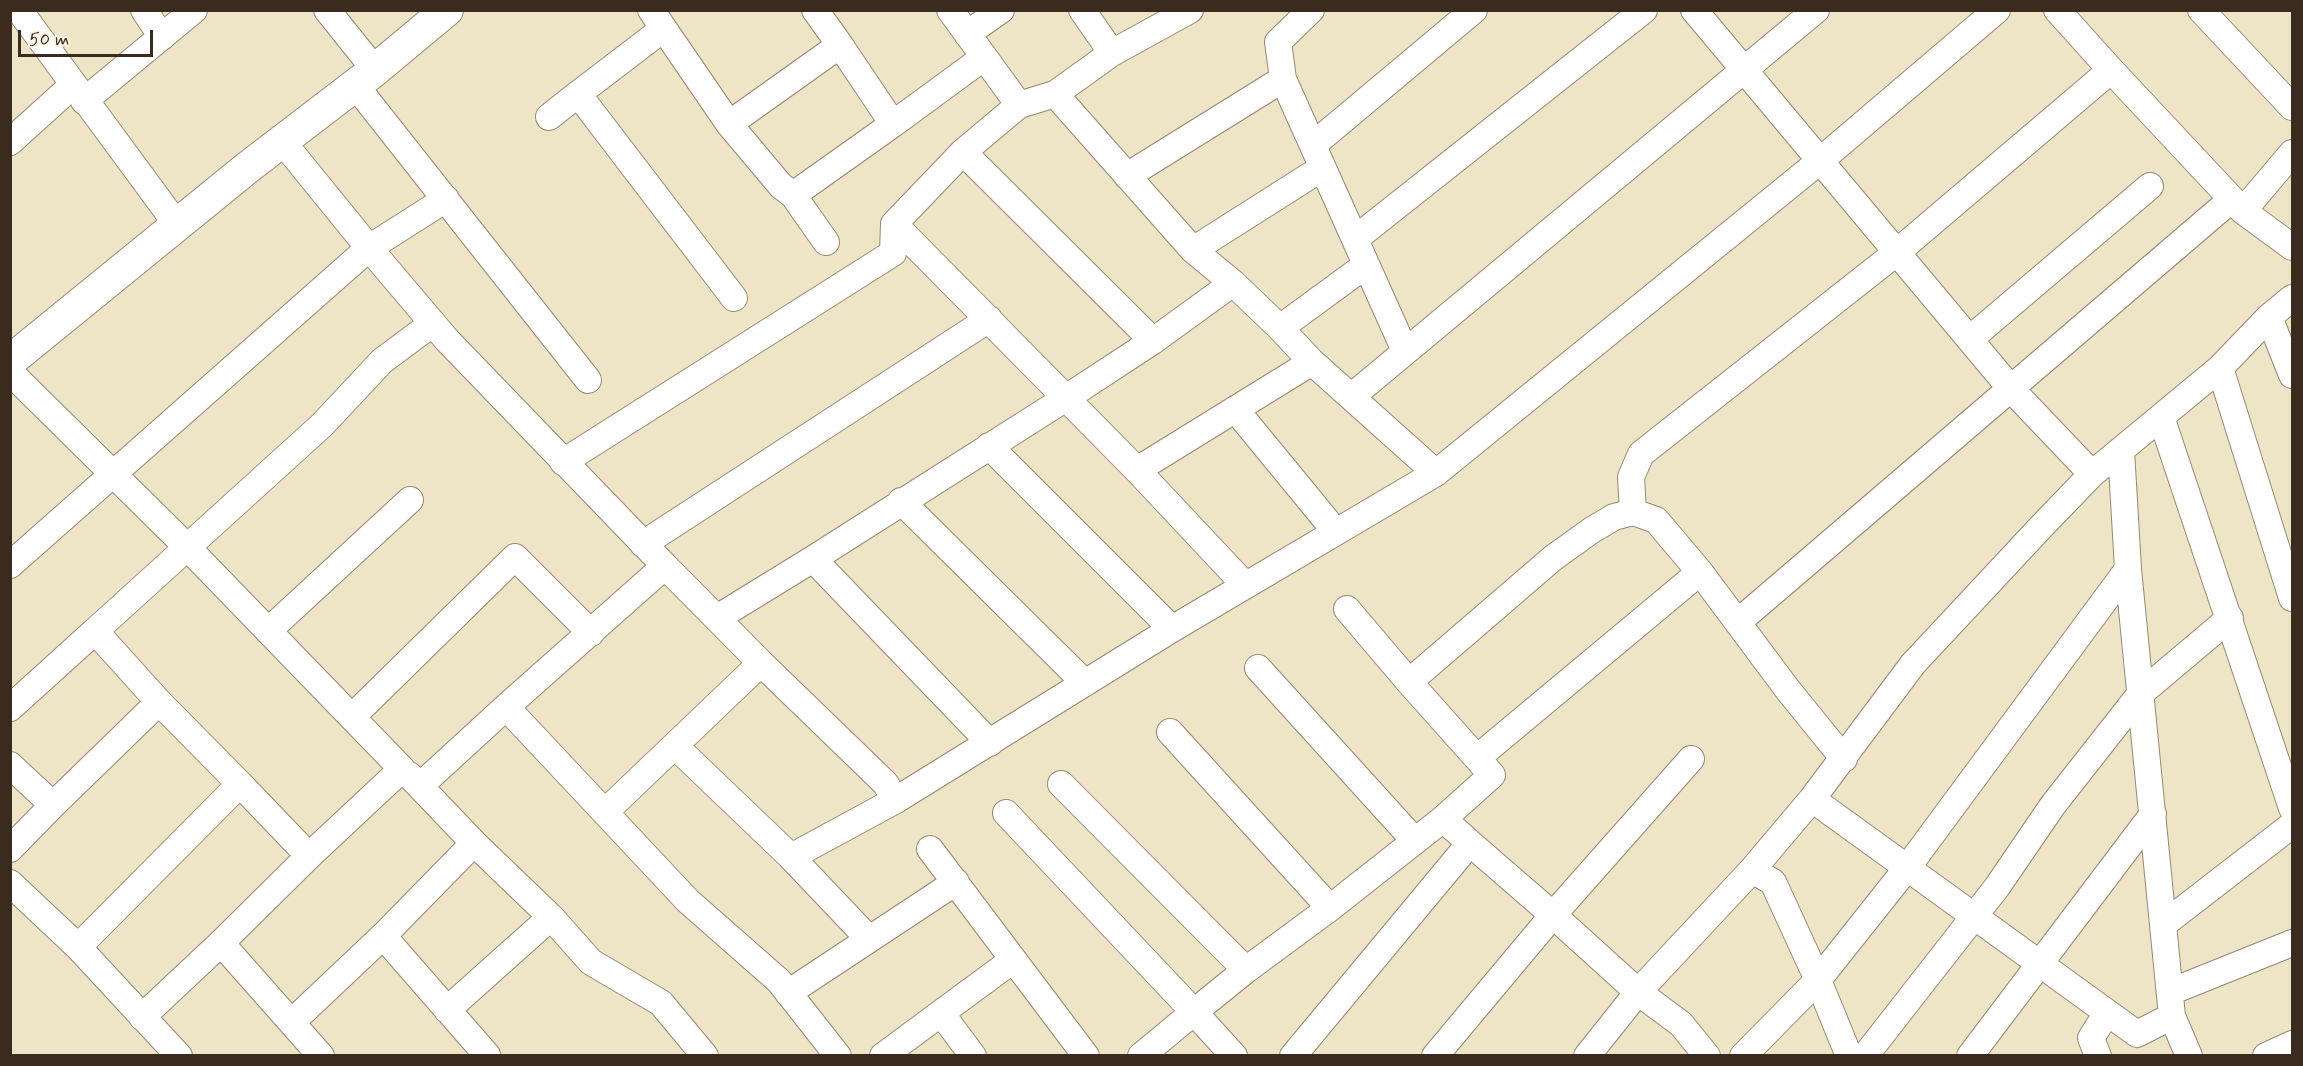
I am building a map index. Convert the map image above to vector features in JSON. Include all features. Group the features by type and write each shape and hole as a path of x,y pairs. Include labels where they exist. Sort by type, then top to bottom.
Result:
{"main road":[{"path":"10,361 447,10"}],"street":[{"path":"19,10 178,226"},
{"path":"144,10 162,37"},
{"path":"10,142 162,37 194,10"},
{"path":"327,10 365,77 446,199 588,380"},
{"path":"815,10 893,124"},
{"path":"950,10 1019,105"},
{"path":"967,33 1001,10"},
{"path":"1082,10 1112,53"},
{"path":"563,462 893,253 894,224 963,152 1019,105 1055,94 1112,53 1190,10"},
{"path":"1311,10 1278,42 1283,79 1405,351"},
{"path":"1193,250 1318,157 1474,10"},
{"path":"1355,239 1644,10"},
{"path":"1694,10 2012,390 2092,474"},
{"path":"1351,397 1816,10"},
{"path":"790,857 896,800 1172,629 1436,473 1821,160 1997,10"},
{"path":"2057,10 2237,205 2292,247"},
{"path":"2201,10 2292,107"},
{"path":"549,117 578,94 657,20 729,124 781,186 793,195 826,242"},
{"path":"729,124 840,45"},
{"path":"793,195 983,58"},
{"path":"1633,512 1631,477 1641,454 1896,253 2111,70"},
{"path":"1127,176 1283,79"},
{"path":"578,94 734,297"},
{"path":"1055,94 1193,250 1233,283 1281,328 1312,362 1436,473"},
{"path":"282,141 433,323 643,544 885,783 896,800"},
{"path":"963,152 1153,341"},
{"path":"1738,622 2012,390 2237,205 2292,153"},
{"path":"1970,339 2150,186"},
{"path":"10,565 369,248 446,199"},
{"path":"894,224 1137,470 1245,585"},
{"path":"1281,328 1366,265"},
{"path":"717,618 1066,398 1153,341 1233,283"},
{"path":"1587,1056 1638,993 1752,870 1812,800 1913,664 2092,474 2220,368 2269,317 2292,298"},
{"path":"2269,317 2292,375"},
{"path":"643,544 989,319"},
{"path":"10,708 322,425 382,361 433,323"},
{"path":"1137,470 1312,362"},
{"path":"2220,368 2292,598"},
{"path":"10,372 187,547 474,843 551,916 591,962 662,1003 705,1056"},
{"path":"1235,409 1336,532"},
{"path":"2161,417 2292,808"},
{"path":"989,446 1172,629"},
{"path":"2121,450 2128,569 2171,1004 2189,1056"},
{"path":"268,631 410,500"},
{"path":"901,501 1085,683"},
{"path":"1409,682 1553,558 1614,517 1633,512 1656,520 1700,572 1844,759"},
{"path":"352,717 515,557 591,633"},
{"path":"813,559 990,742"},
{"path":"142,1017 221,944 309,856 411,777 507,708 665,566"},
{"path":"1743,1056 1818,980 1907,868 2128,569"},
{"path":"1477,758 1700,572"},
{"path":"1141,1056 1246,970 1330,908 1443,819 1492,775 1347,609"},
{"path":"1865,1056 1997,887 2053,805 2140,693 2230,618"},
{"path":"95,631 159,702 309,856"},
{"path":"605,812 761,663"},
{"path":"1258,668 1415,841"},
{"path":"10,849 52,805 159,702"},
{"path":"507,708 687,902 778,981 838,1056"},
{"path":"1170,732 1330,908"},
{"path":"675,746 790,857 869,939"},
{"path":"1435,1056 1553,915 1691,759"},
{"path":"10,765 52,805"},
{"path":"78,947 240,784"},
{"path":"1061,784 1246,970"},
{"path":"1812,800 2137,1034 2171,1004 2292,943"},
{"path":"1006,813 1234,1056"},
{"path":"1970,1056 2153,814"},
{"path":"1443,819 1638,993 1681,1024 1707,1056"},
{"path":"2164,924 2292,825"},
{"path":"292,1022 383,936 474,843"},
{"path":"1293,1056 1470,843"},
{"path":"930,849 1086,1056"},
{"path":"1752,870 1773,882 1818,980 1849,1056"},
{"path":"788,993 956,882"},
{"path":"10,883 78,947 178,1056"},
{"path":"447,1010 551,916"},
{"path":"383,936 487,1055"},
{"path":"221,944 321,1056"},
{"path":"883,1056 1013,960"},
{"path":"941,1013 973,1056"},
{"path":"2089,1050 2107,1013"},
{"path":"2266,1056 2292,1044"}]}
